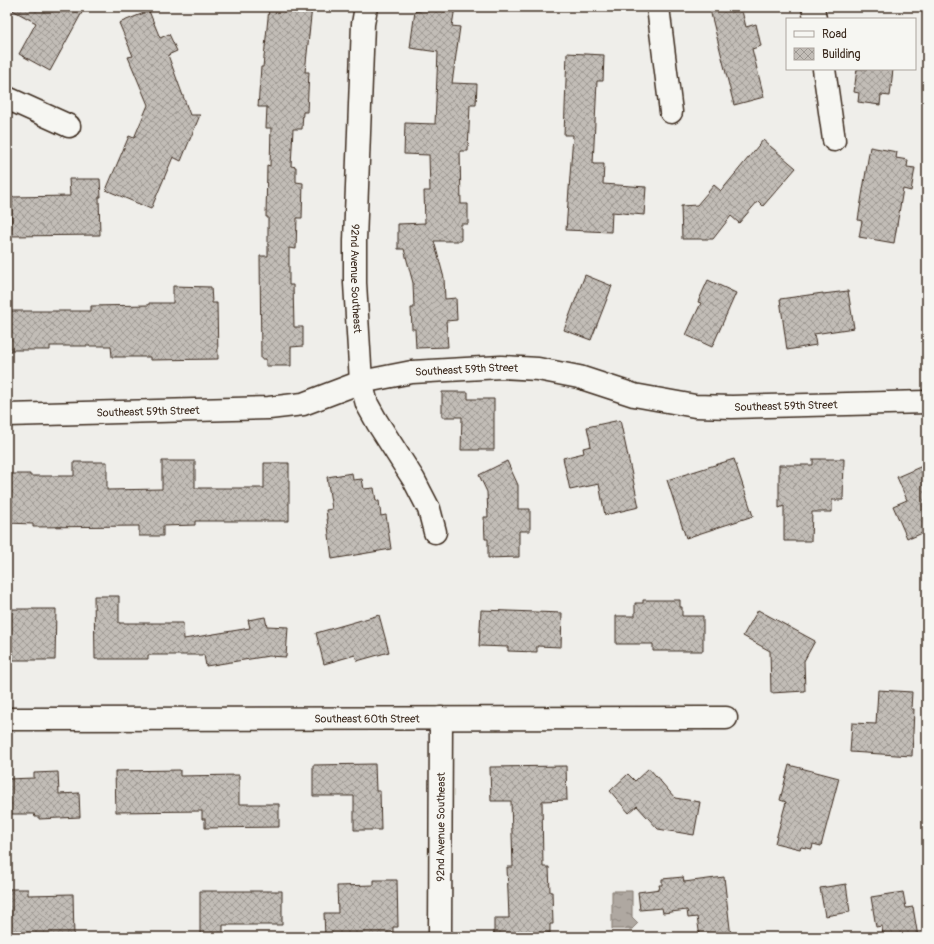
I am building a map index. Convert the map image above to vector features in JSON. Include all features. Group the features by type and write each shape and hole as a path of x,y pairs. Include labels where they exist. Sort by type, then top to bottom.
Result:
{"street":[{"name":"92nd Avenue Southeast","path":"366,7 363,24 355,241 355,283 361,382 370,410 414,480 429,509 435,532"},
{"path":"658,7 671,112"},
{"path":"813,7 815,18"},
{"path":"824,70 834,140"},
{"path":"7,98 69,126"},
{"name":"Southeast 59th Street","path":"7,415 269,408 303,404 361,382 412,372 501,367 538,369 579,376 634,395 695,406 732,407 927,402"},
{"name":"Southeast 60th Street","path":"7,718 726,718"},
{"name":"92nd Avenue Southeast","path":"440,937 441,718"}],"water":[{"path":"612,891 632,891 632,917 638,923 632,929 612,929"}],"building":[{"path":"7,7 85,7 50,71 19,54 36,23"},
{"path":"278,7 312,7 305,72 309,72 307,112 303,112 302,129 293,129 291,166 296,167 296,182 303,183 302,218 297,218 296,249 289,248 289,285 293,285 294,327 303,327 303,346 291,347 291,366 266,366 266,359 261,359 260,256 268,256 268,217 266,217 267,165 270,166 271,128 266,128 267,107 258,107 261,67 263,67 269,8 278,9"},
{"path":"419,7 455,7 452,26 460,27 452,83 477,84 476,105 470,105 468,151 460,151 461,204 468,204 468,224 461,224 461,241 434,241 444,278 445,299 456,298 457,320 446,321 448,347 416,348 415,329 412,329 411,308 414,308 413,283 404,249 398,249 398,224 425,223 424,191 430,191 429,155 404,154 405,123 435,124 438,52 410,48 415,11 419,11"},
{"path":"719,7 741,7 746,27 756,24 761,46 752,49 764,97 734,105 710,10"},
{"path":"149,11 160,38 169,34 177,51 168,55 190,115 200,115 181,161 173,157 151,209 106,190 129,136 134,138 148,105 128,57 133,56 119,23"},
{"path":"567,53 604,55 603,81 597,81 593,164 604,164 603,184 646,187 644,215 612,212 611,232 566,230 573,135 564,135"},
{"path":"857,70 893,70 890,96 881,95 880,105 858,102 859,93 854,92"},
{"path":"763,140 796,168 763,206 758,201 739,223 731,216 713,239 682,239 681,206 697,205 714,185 721,191"},
{"path":"870,147 897,152 896,158 908,160 907,167 915,168 911,191 903,189 894,243 859,237 862,221 858,220"},
{"path":"69,179 100,179 100,235 11,236 12,197 70,196"},
{"path":"585,275 612,286 591,340 564,330"},
{"path":"708,280 736,293 712,347 686,335 701,303 698,302"},
{"path":"173,286 211,287 212,303 217,303 218,359 150,360 150,357 112,357 111,346 50,346 50,350 7,350 7,311 91,311 91,306 173,303"},
{"path":"848,291 854,328 814,334 816,345 787,350 780,299"},
{"path":"442,392 468,392 468,399 494,399 494,450 461,450 462,417 442,417"},
{"path":"620,420 639,507 605,515 599,484 570,490 563,458 584,453 583,448 591,446 587,427"},
{"path":"734,459 753,516 686,538 667,480"},
{"path":"813,459 844,459 843,500 832,500 832,512 812,512 811,541 784,541 784,506 779,508 779,465 813,465"},
{"path":"162,461 195,461 195,488 264,488 264,463 289,463 289,521 195,521 195,525 163,526 163,536 139,536 139,526 33,527 33,524 7,523 7,474 30,474 30,476 74,476 74,462 107,462 107,490 162,489"},
{"path":"507,461 518,485 518,509 530,509 530,531 519,531 519,557 488,558 488,539 485,539 484,517 488,517 487,492 479,475"},
{"path":"927,464 927,531 911,538 911,536 907,538 893,506 907,500 897,477"},
{"path":"352,473 353,480 362,479 364,489 374,488 376,501 379,501 381,516 386,515 391,549 332,559 326,510 332,509 327,477"},
{"path":"94,596 119,596 119,623 183,623 184,639 250,628 248,620 265,617 267,626 288,627 286,657 269,656 206,666 204,655 148,655 148,659 95,659"},
{"path":"643,600 680,600 682,616 703,616 703,651 653,651 653,644 616,644 616,616 635,616 635,603 643,603"},
{"path":"7,609 56,609 55,660 7,660"},
{"path":"481,610 562,613 561,647 537,646 537,652 508,651 508,647 479,646"},
{"path":"758,610 815,641 804,661 805,691 771,693 770,651 743,636"},
{"path":"379,615 389,652 357,661 355,655 324,664 316,633"},
{"path":"878,690 912,692 911,709 914,709 912,756 850,752 852,723 876,724"},
{"path":"375,764 376,791 380,791 381,830 354,830 354,796 313,796 313,765"},
{"path":"789,765 839,778 821,846 813,844 812,849 801,847 800,849 775,843 786,802 780,800"},
{"path":"566,766 567,800 542,801 543,867 549,867 550,892 552,892 553,924 550,924 550,933 523,935 523,937 494,937 494,918 509,918 507,867 513,867 511,801 491,801 490,767"},
{"path":"649,768 675,798 700,802 694,835 658,829 637,806 629,813 610,791 628,774 635,781"},
{"path":"180,770 180,776 239,775 239,804 279,804 279,827 205,828 205,819 202,819 202,811 116,812 115,771"},
{"path":"58,772 59,794 79,793 80,817 39,819 39,817 35,817 34,814 7,814 7,779 34,778 34,773"},
{"path":"683,877 684,882 724,877 731,937 700,937 697,917 688,918 687,910 663,913 662,908 640,910 638,892 660,889 659,885 662,885 662,879"},
{"path":"374,880 397,880 398,927 393,927 393,937 325,937 324,913 338,913 337,886 374,885"},
{"path":"846,884 850,912 825,916 820,888"},
{"path":"7,889 28,889 28,895 73,894 74,937 7,937"},
{"path":"200,891 282,891 282,925 223,925 223,937 200,937"},
{"path":"903,892 906,908 913,907 918,937 883,937 882,926 876,927 871,897"}]}
